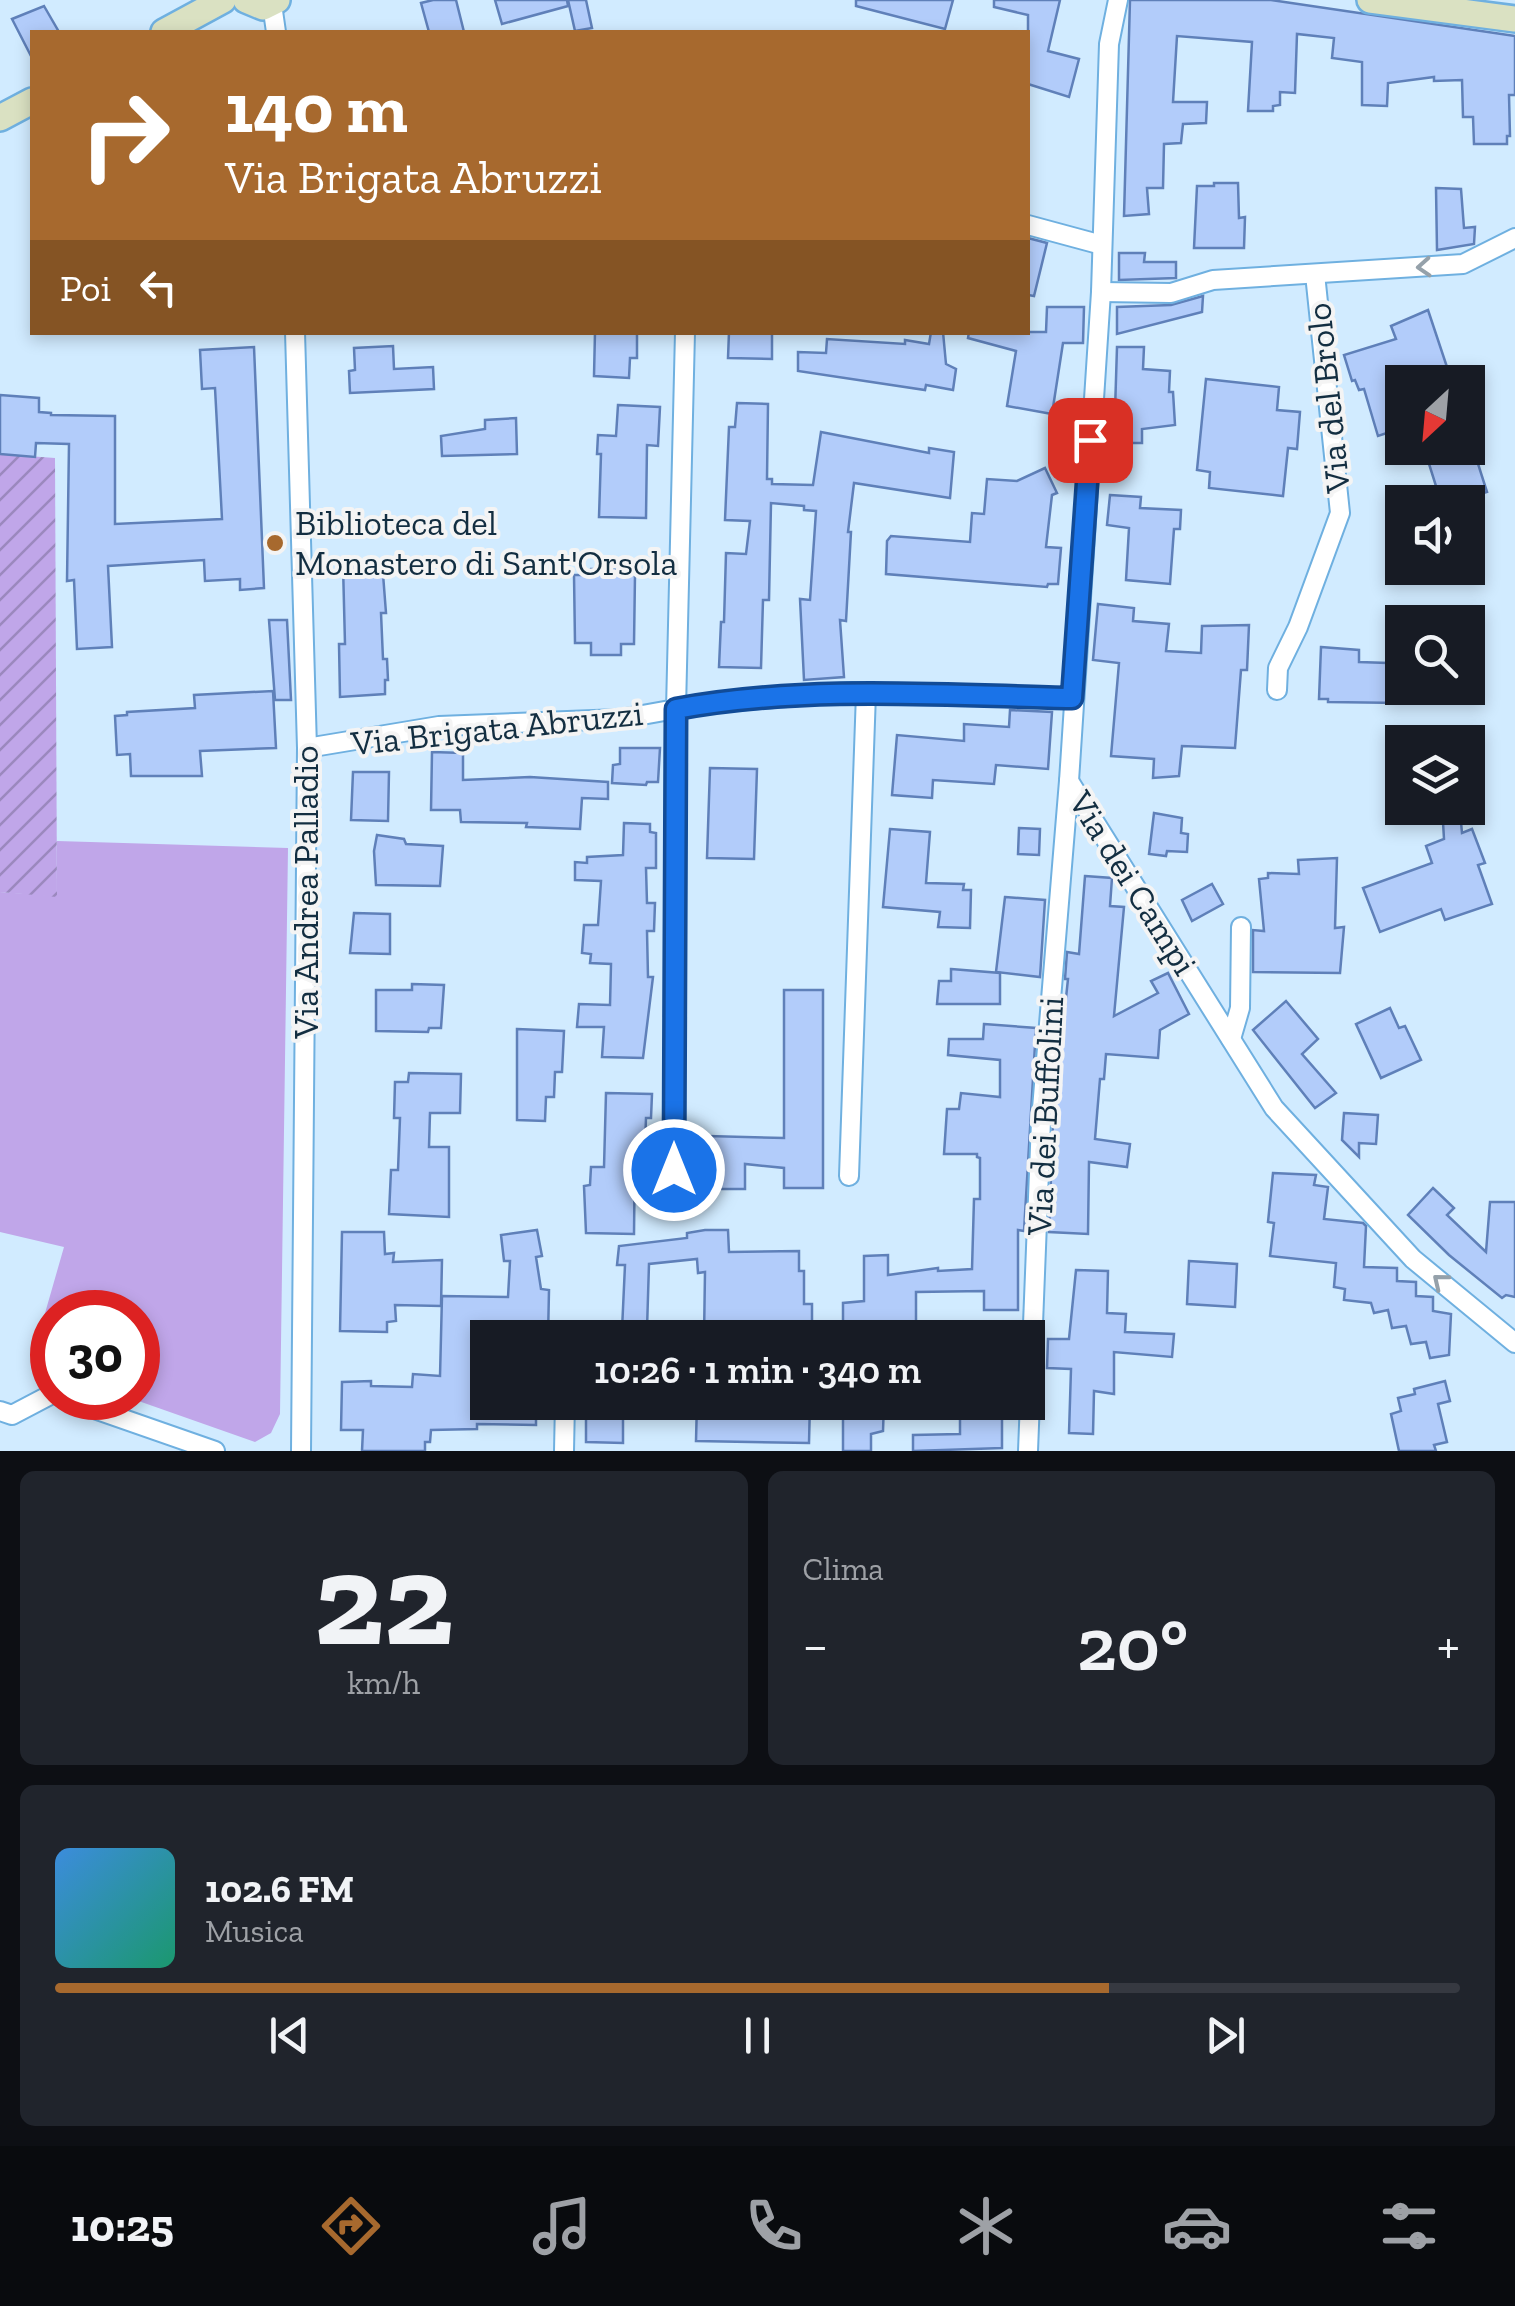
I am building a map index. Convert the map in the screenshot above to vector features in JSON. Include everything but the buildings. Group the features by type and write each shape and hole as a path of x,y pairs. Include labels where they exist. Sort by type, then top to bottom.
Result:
{"street":[{"path":"168,30 223,0"},
{"name":"Via dei Campi","path":"1118,0 1109,44 1101,292 1069,781 1274,1108 1413,1259 1515,1343"},
{"path":"1370,0 1515,19"},
{"path":"265,1 275,30"},
{"path":"0,118 30,102"},
{"path":"1030,226 1102,244"},
{"name":"Via del Brolo","path":"1101,292 1171,293 1213,280 1462,264 1515,238"},
{"name":"Via del Brolo","path":"1277,690 1278,668 1298,627 1340,513 1315,274"},
{"name":"Via Andrea Palladio","path":"295,335 307,748 302,1451"},
{"path":"673,1209 676,709 685,335"},
{"path":"849,1176 866,692"},
{"name":"Via Brigata Abruzzi","path":"307,748 439,726 620,719 709,703 866,692 1072,698"},
{"name":"Via dei Buffolini","path":"1032,1320 1041,1121 1069,781"},
{"path":"1231,1039 1240,1008 1241,927"},
{"path":"0,1411 12,1415 30,1406"},
{"path":"126,1420 214,1451"},
{"path":"564,1451 565,1420"},
{"name":"Via dei Buffolini","path":"1028,1451 1029,1420"}],"shaded area":[{"path":"0,454 55,458 57,897 0,892"},
{"path":"57,841 288,848 280,1414 271,1433 255,1442 160,1409 160,1290 52,1290 64,1247 0,1232 0,892 57,896"}],"place":[{"name":"Biblioteca del Monastero di Sant'Orsola","path":"275,543"}],"route":[{"path":"674,1170 676,709 852,692 1072,698 1090,440"}]}
